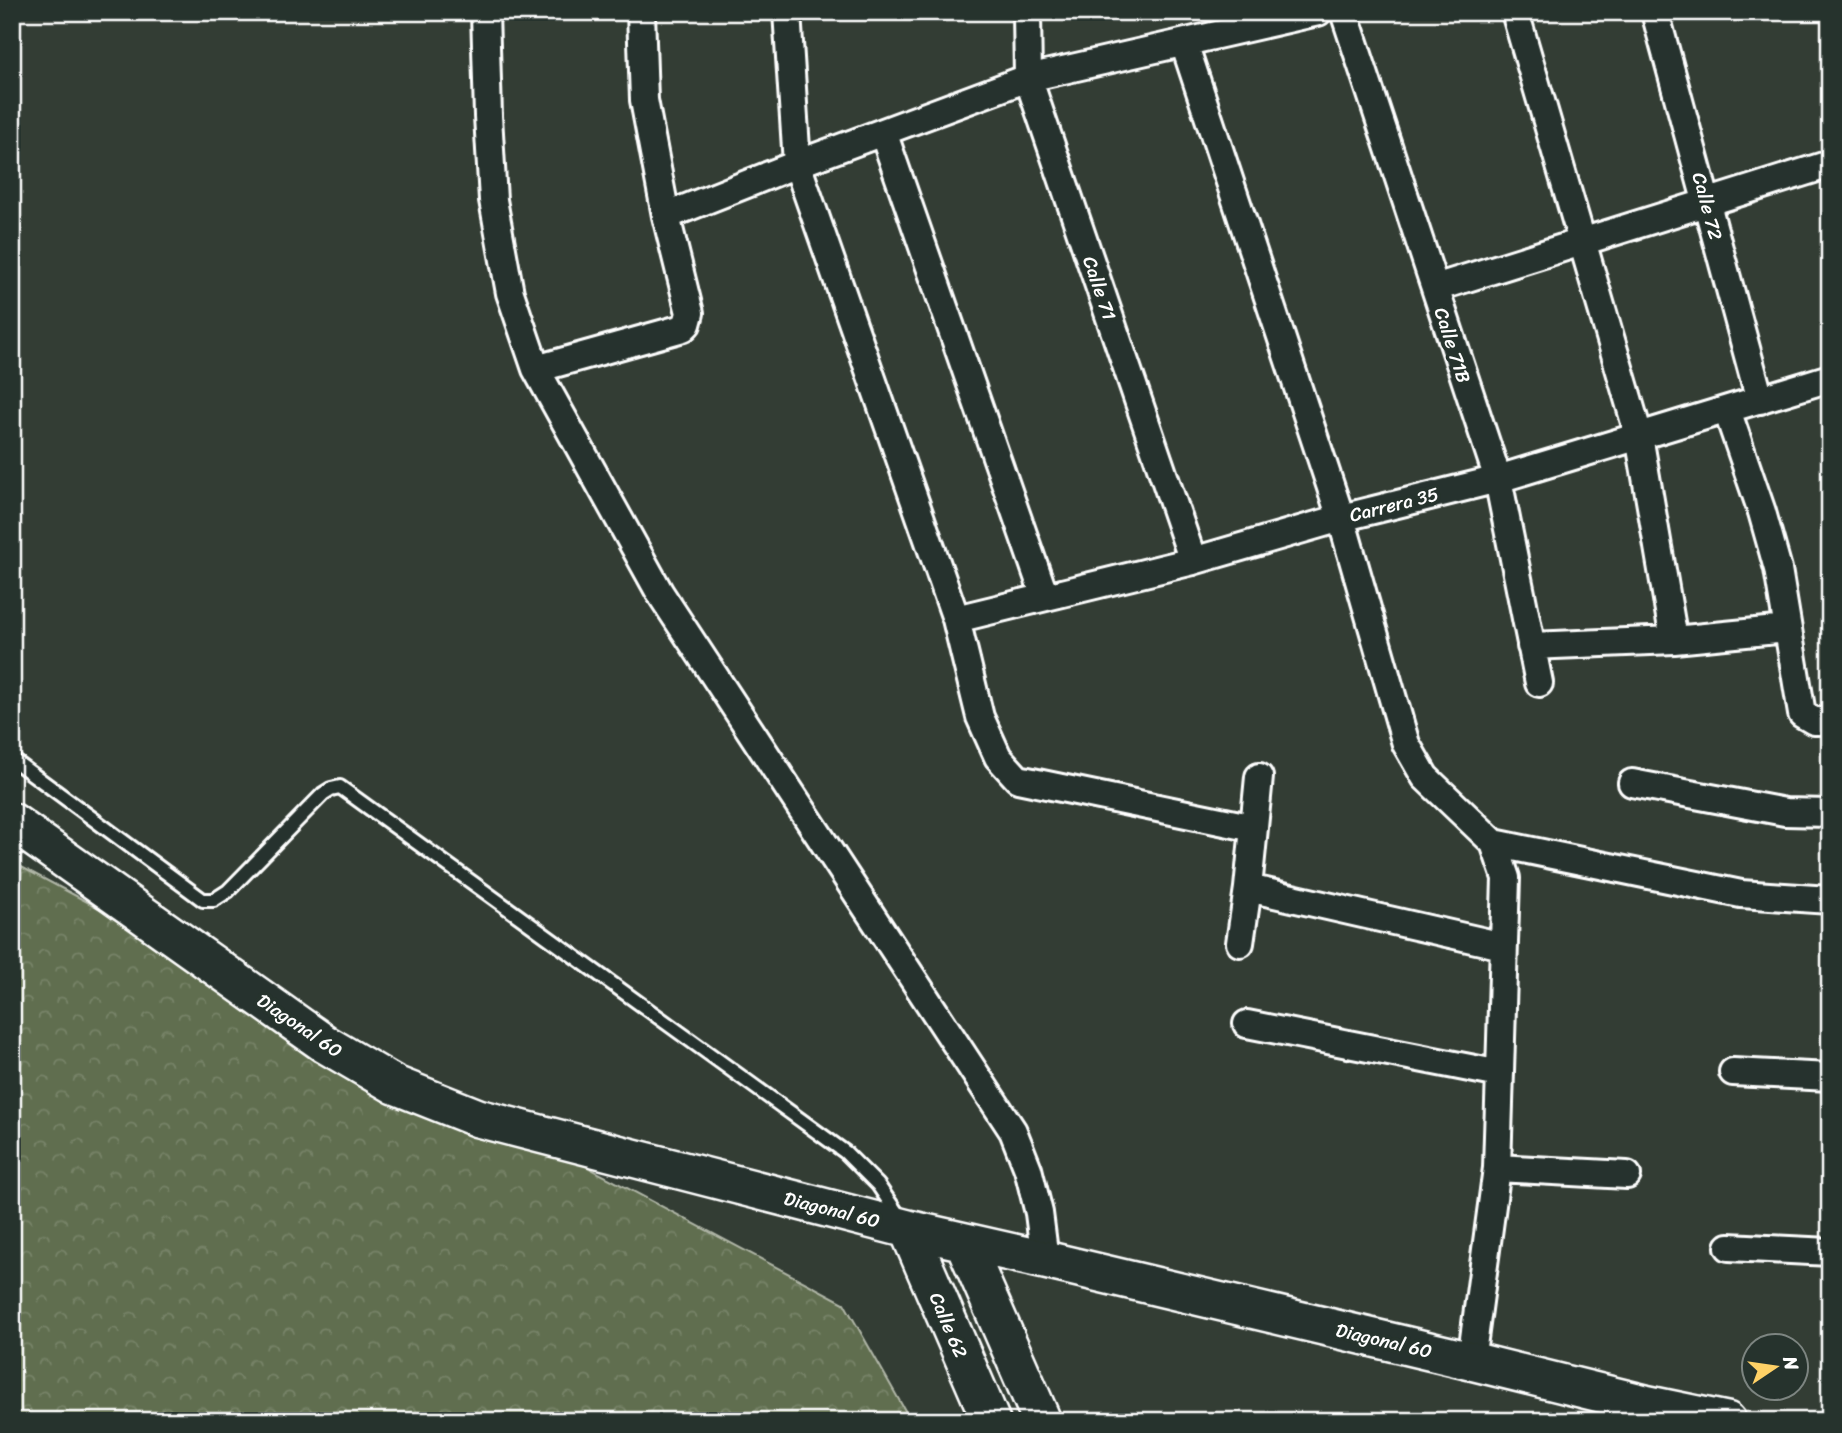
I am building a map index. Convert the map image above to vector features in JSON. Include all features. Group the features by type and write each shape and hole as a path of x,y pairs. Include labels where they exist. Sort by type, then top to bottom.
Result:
{"main road":[{"name":"Diagonal 60","path":"12,822 325,1044 395,1085 478,1118 908,1229 1645,1404 1727,1421"},
{"name":"Calle 62","path":"908,1229 991,1421"},
{"path":"964,1242 1042,1421"}],"street":[{"path":"485,12 493,200 510,293 536,369 660,593 1013,1131 1028,1169 1039,1213 1045,1260"},
{"path":"536,369 683,328 687,324 690,313 666,216 644,100 641,12"},
{"path":"787,12 797,164 956,619 980,717 998,757 1018,779 1254,828"},
{"name":"Calle 71","path":"1027,12 1028,78 1193,561"},
{"path":"666,216 1028,78 1318,12"},
{"name":"Calle 71B","path":"1344,12 1498,479 1539,683"},
{"path":"1515,12 1639,436 1674,640"},
{"name":"Calle 72","path":"1655,12 1760,400"},
{"path":"1184,43 1341,518 1406,744 1425,777 1494,843 1506,878 1497,1168 1471,1361"},
{"path":"883,132 1045,597"},
{"path":"1435,288 1830,164"},
{"name":"Carrera 35","path":"956,619 1193,561 1341,518 1498,479 1830,378"},
{"path":"1727,410 1777,569 1802,714 1814,721 1830,721"},
{"path":"1531,646 1674,640 1787,629"},
{"path":"1240,943 1259,776"},
{"path":"1632,783 1785,811 1830,813"},
{"path":"1494,843 1741,894 1830,900"},
{"path":"1248,888 1503,946"},
{"path":"1247,1024 1500,1074"},
{"path":"1733,1072 1830,1077"},
{"path":"1497,1168 1627,1175"},
{"path":"1729,1247 1830,1252"}],"lane":[{"path":"12,759 203,900 214,900 228,891 323,794 340,788 845,1152 878,1185 908,1229"}],"green space":[{"path":"12,862 844,1303 911,1421 12,1421"}]}
